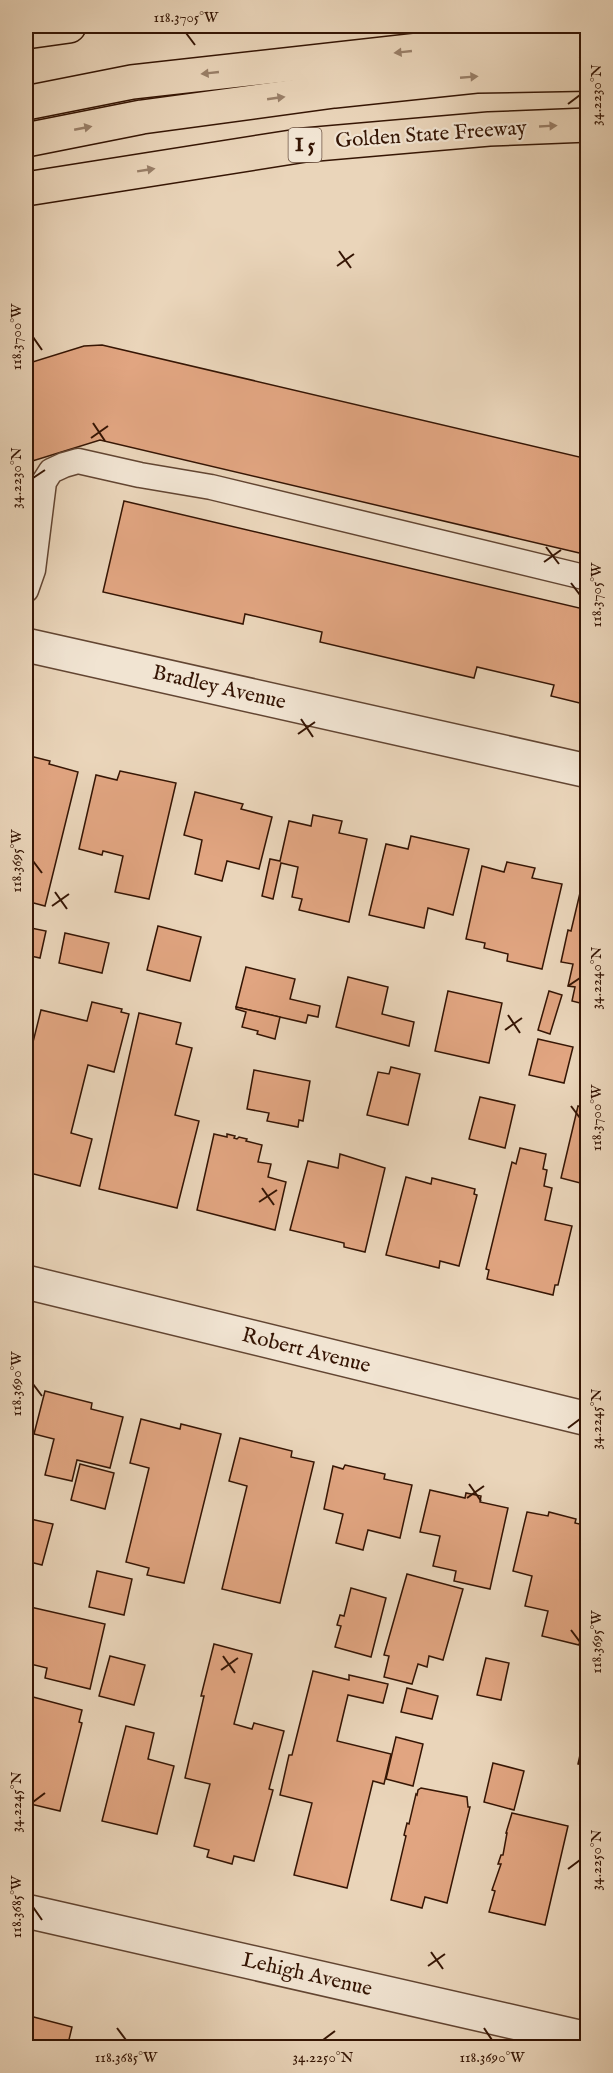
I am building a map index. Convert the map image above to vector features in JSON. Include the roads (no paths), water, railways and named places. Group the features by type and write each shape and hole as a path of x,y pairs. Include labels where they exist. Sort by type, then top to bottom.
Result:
{"highway":[{"path":"26,32 69,26"},
{"path":"26,103 132,82 446,47 588,40"},
{"path":"26,140 142,117 334,91 476,76 588,74"},
{"name":"Golden State Freeway","path":"26,189 305,145 489,129 588,125"}],"street":[{"name":"Bradley Avenue","path":"26,645 588,771"},
{"name":"Robert Avenue","path":"26,1282 588,1419"},
{"name":"Lehigh Avenue","path":"26,1911 588,2039"}],"lane":[{"path":"26,590 33,570 44,482 51,471 78,461 221,490 588,578"}]}
